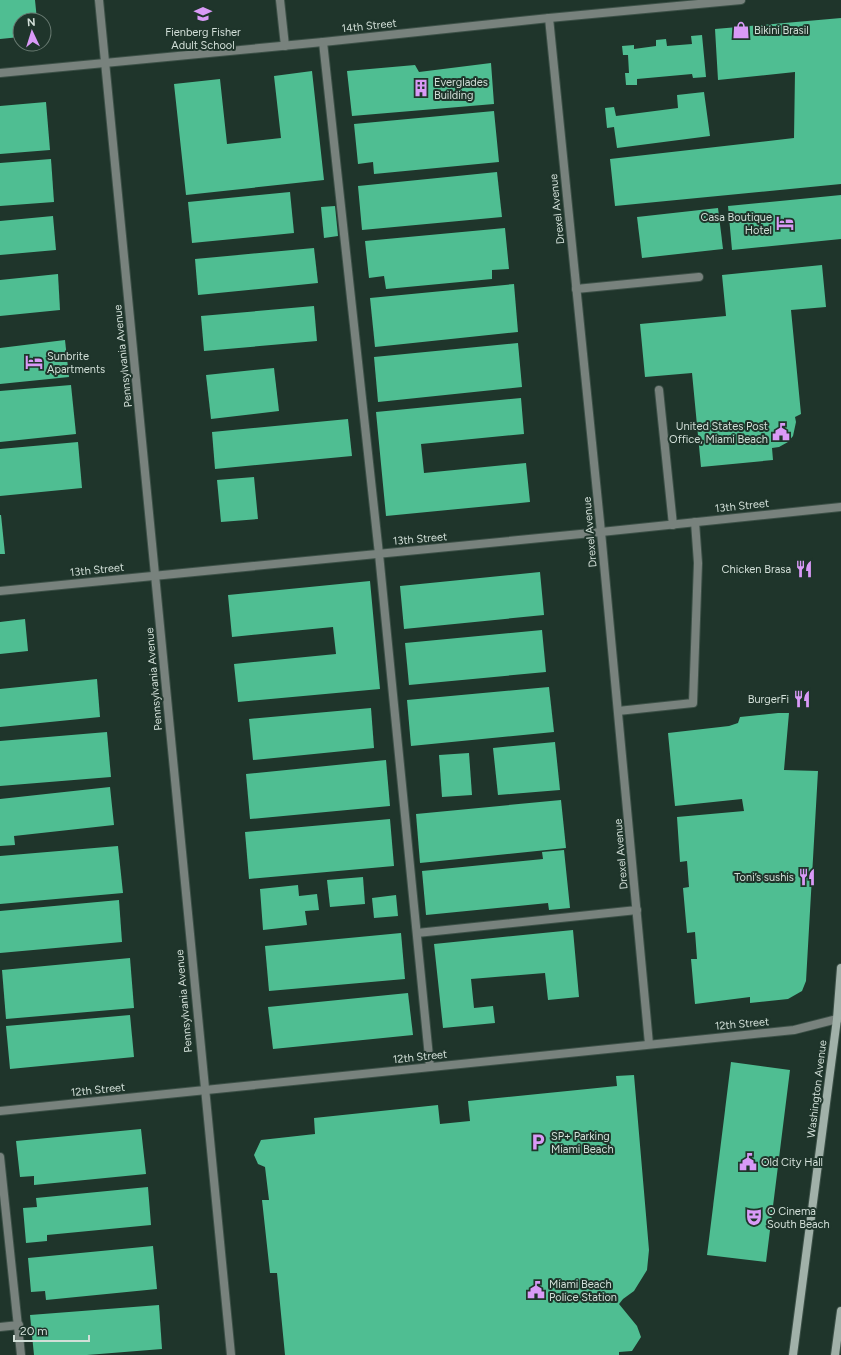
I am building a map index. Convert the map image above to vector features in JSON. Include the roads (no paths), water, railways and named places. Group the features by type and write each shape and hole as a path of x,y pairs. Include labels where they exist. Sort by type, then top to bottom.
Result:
{"main road":[{"name":"Washington Avenue","path":"793,1355 839,1019 841,968"},
{"path":"835,1355 841,1311"}],"street":[{"name":"Pennsylvania Avenue","path":"99,0 204,1091 231,1355"},
{"path":"280,0 285,46"},
{"name":"14th Street","path":"0,73 285,46 678,3 741,0"},
{"name":"Drexel Avenue","path":"549,18 601,532 649,1044"},
{"path":"323,42 379,554 430,1067"},
{"path":"576,289 699,277"},
{"path":"659,390 673,525"},
{"name":"13th Street","path":"0,591 673,525 841,507"},
{"path":"618,711 693,703 698,563 695,522"},
{"path":"417,934 637,910"},
{"name":"12th Street","path":"0,1111 794,1030 839,1019"},
{"path":"0,1157 22,1355"},
{"path":"0,1328 19,1325"}],"place":[{"name":"Fienberg Fisher Adult School","path":"203,14"},
{"name":"Bikini Brasil","path":"741,30"},
{"name":"Everglades Building","path":"421,88"},
{"name":"Casa Boutique Hotel","path":"785,223"},
{"name":"Sunbrite Apartments","path":"34,362"},
{"name":"United States Post Office, Miami Beach","path":"781,432"},
{"name":"Chicken Brasa","path":"804,569"},
{"name":"BurgerFi","path":"802,699"},
{"name":"Toni’s sushis","path":"807,877"},
{"name":"SP+ Parking Miami Beach","path":"538,1142"},
{"name":"Old City Hall","path":"748,1162"},
{"name":"O Cinema South Beach","path":"754,1217"},
{"name":"Miami Beach Police Station","path":"536,1290"}]}
